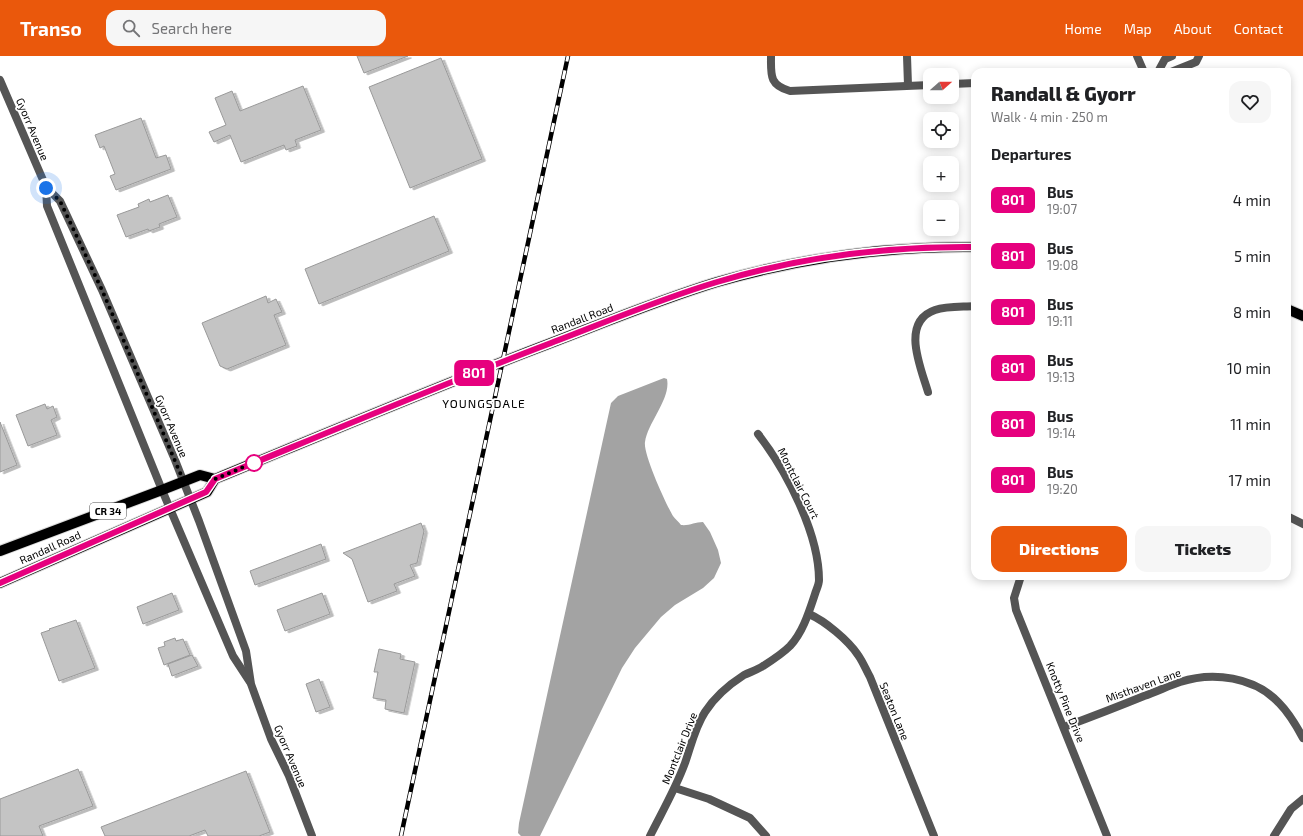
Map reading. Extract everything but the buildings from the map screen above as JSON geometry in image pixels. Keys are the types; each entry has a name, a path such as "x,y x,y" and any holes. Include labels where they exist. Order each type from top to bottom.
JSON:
{"main road":[{"name":"Randall Road","path":"0,583 206,492 215,479 503,361 642,308 717,282 834,256 914,248 971,247"},
{"path":"1291,311 1303,316"},
{"name":"Randall Road","path":"0,551 200,475 215,479"}],"street":[{"path":"771,56 773,80 780,88 790,91 923,85"},
{"path":"907,56 908,85"},
{"path":"1137,56 1142,68"},
{"path":"1158,68 1164,59 1172,56"},
{"path":"1180,68 1196,62 1199,56"},
{"name":"Gyorr Avenue","path":"0,80 46,188 47,206 162,490 233,656 251,684"},
{"path":"959,84 971,83"},
{"name":"Gyorr Avenue","path":"46,188 60,201 104,297 184,482 246,651 251,684 271,739 288,776 312,836"},
{"path":"928,392 916,352 915,339 919,322 927,314 935,310 971,306"},
{"name":"Montclair Court","path":"758,434 768,446 790,484 811,532 817,556 819,582 809,614"},
{"path":"1291,518 1303,524"},
{"name":"Knotty Pine Drive","path":"1020,580 1014,598 1016,610 1108,836"},
{"name":"Montclair Drive","path":"650,836 675,788 685,763 694,733 704,712 728,687 744,676 764,666 790,646 809,614"},
{"name":"Seaton Lane","path":"809,614 833,630 859,655 870,677 934,836"},
{"name":"Misthaven Lane","path":"1064,727 1182,682 1202,678 1224,677 1244,682 1262,689 1278,702 1291,716 1303,738"},
{"path":"675,788 709,798 750,818 766,836"},
{"path":"1274,836 1291,809 1303,799"}],"shaded area":[{"path":"664,378 667,379 666,394 650,427 645,442 645,448 651,468 673,516 681,525 703,522 710,532 718,550 721,563 714,578 703,588 675,605 661,617 635,648 622,668 540,836 521,836 518,833 519,823 611,403 618,396"}],"railway":[{"path":"401,836 568,56"}],"bus line":[{"name":"801","path":"0,583 206,492 215,479 503,361 679,295 717,282 756,272 834,256 914,248 971,247"}],"district":[{"name":"YOUNGSDALE","path":"484,403"}],"route":[{"path":"46,188 60,201 102,290 184,482 200,475 215,479 258,461 254,463"}]}
